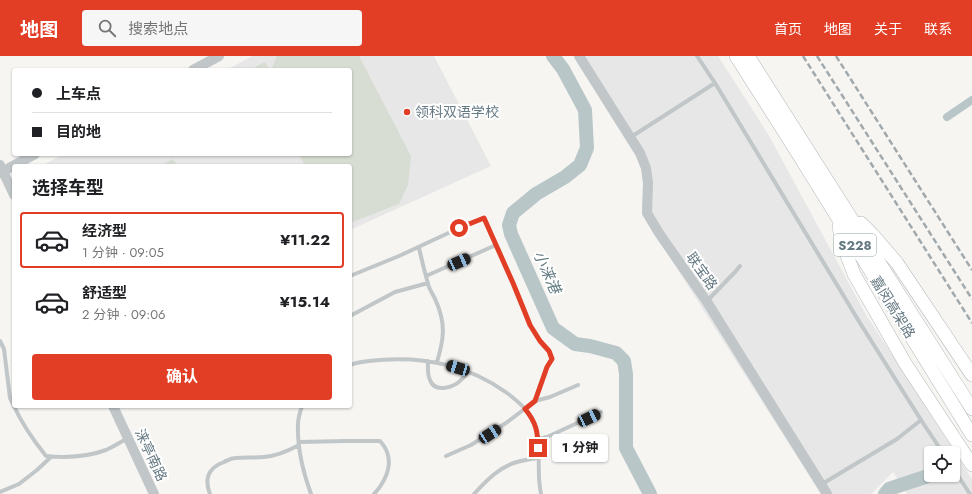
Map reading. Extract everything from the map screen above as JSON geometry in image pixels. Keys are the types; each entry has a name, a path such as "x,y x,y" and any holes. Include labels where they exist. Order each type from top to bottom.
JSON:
{"highway":[{"name":"嘉闵高架路","path":"736,56 972,410"},
{"name":"嘉闵高架路","path":"748,56 972,436"},
{"path":"840,211 873,235 897,263 972,375"},
{"path":"840,211 843,245 854,274 905,363 972,465"}],"street":[{"path":"197,68 220,56"},
{"name":"联宝路","path":"579,56 640,153 646,168 648,183 647,213 659,234 707,302 827,494"},
{"path":"14,164 31,156"},
{"path":"12,165 1,170 12,190"},
{"name":"涞亭南路","path":"114,408 154,494"}],"lane":[{"path":"697,56 860,323 938,446"},
{"path":"630,137 714,83"},
{"path":"352,275 419,248 459,228 484,218 530,325 540,341 549,351 552,359 547,367 535,401"},
{"path":"426,276 496,245"},
{"path":"419,248 430,289 436,299 441,313 444,329 442,346 437,362"},
{"path":"707,302 740,266"},
{"path":"352,315 395,292 428,282"},
{"path":"0,341 4,349 10,398 12,402"},
{"path":"352,364 358,362 394,358 437,362 468,371 494,384 518,400 532,418 538,436 541,494"},
{"path":"428,361 430,381 435,386 443,388 453,386 462,380 468,371"},
{"path":"446,456 471,445 506,423 535,401 578,386"},
{"path":"15,408 46,456 84,456 107,450 128,437"},
{"path":"302,408 298,423 299,443 304,474 311,494"},
{"path":"538,439 547,437 601,412"},
{"path":"821,484 897,439 921,420"},
{"path":"210,494 207,481 212,468 220,463 234,458 276,455 288,451 299,443 380,441 386,447 389,454 389,471 384,481 374,494"},
{"path":"0,492 19,484 51,457"},
{"path":"474,494 500,469 516,462 538,458"},
{"path":"960,479 970,494"}],"shaded area":[{"name":"领科双语学校","path":"253,56 434,56 491,166 352,229 352,164 45,164 60,156 352,156 352,68 230,68"},
{"path":"277,56 359,56 411,156 408,185 399,204 352,222 352,164 304,164 300,156 352,156 352,68 272,68"},
{"path":"575,56 718,56 768,134 865,313 951,446 924,446 924,482 960,482 960,460 972,479 972,494 907,494 893,472 871,494 821,494 642,214 643,182 641,168 633,149"},
{"path":"265,62 269,68 256,68 255,67"},
{"path":"173,159 177,164 163,164"}],"waterway":[{"name":"小涞港","path":"553,56 563,69 585,110 587,148 580,165 565,177 536,194 513,213 509,225 511,234 553,328 575,344 590,346 616,353 624,361 626,374 626,448 650,494"},
{"path":"947,117 972,100"},
{"path":"885,494 889,489 924,477"}],"railway":[{"path":"803,56 972,323"},
{"path":"817,56 972,299"},
{"path":"836,56 972,270"}],"place":[{"name":"领科双语学校","path":"407,112"}],"route":[{"path":"459,228 484,218 530,325 540,341 549,351 552,359 547,367 535,401 525,409 532,418 538,436 538,448"}]}
